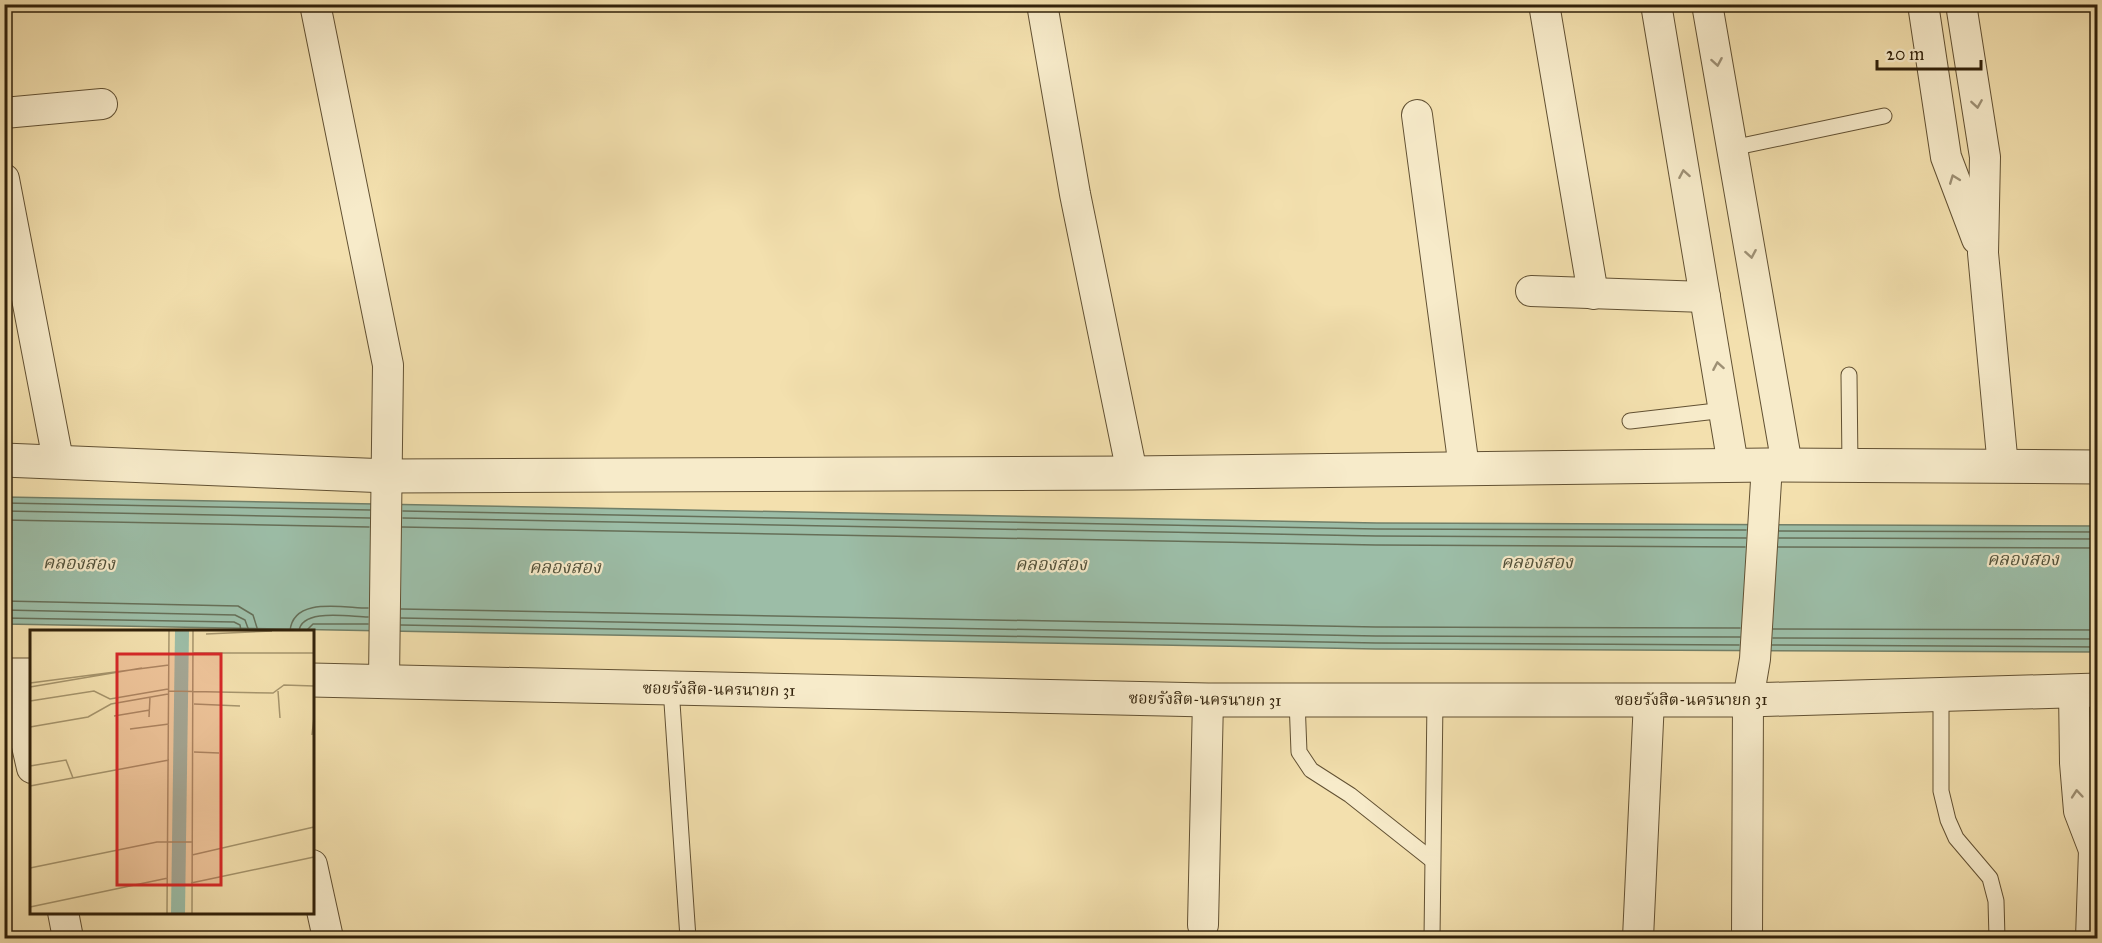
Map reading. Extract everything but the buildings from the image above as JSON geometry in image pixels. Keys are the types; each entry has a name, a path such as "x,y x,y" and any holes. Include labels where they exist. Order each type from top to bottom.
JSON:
{"street":[{"path":"315,4 388,365 384,668"},
{"path":"1042,4 1075,194 1132,473"},
{"path":"1544,4 1593,294"},
{"path":"1656,4 1733,465"},
{"path":"1707,4 1732,148 1773,474 1755,659 1748,700 1747,939"},
{"path":"1923,4 1946,157 1983,253"},
{"path":"1961,4 1986,157 1983,253 2003,467"},
{"path":"4,113 102,104"},
{"path":"1417,115 1464,468"},
{"path":"4,179 9,235 58,460"},
{"path":"1531,291 1705,297"},
{"path":"4,459 58,460 387,487 1464,468 1733,465 1773,474 1850,466 2097,467"},
{"name":"ซอยรังสิต-นครนายก 31","path":"314,680 384,668 671,688 1208,700 1748,700 2086,690"},
{"path":"16,675 30,756"},
{"path":"2086,690 2075,763 2079,811 2096,845 2091,939"},
{"path":"1203,925 1208,700"},
{"path":"1638,939 1649,700"},
{"path":"314,874 328,939"},
{"path":"63,913 68,939"}],"lane":[{"path":"1732,148 1884,116"},
{"path":"1849,375 1850,466"},
{"path":"1630,421 1725,410"},
{"path":"671,688 688,939"},
{"path":"1941,693 1941,791 1948,820 1956,838 1990,878 1996,901 1997,939"},
{"path":"1297,700 1299,752 1311,770 1350,795 1432,860"},
{"path":"1432,939 1435,700"}],"water":[{"name":"คลองสอง","path":"5,497 1377,523 2098,526 2097,652 1376,649 5,624"}]}
